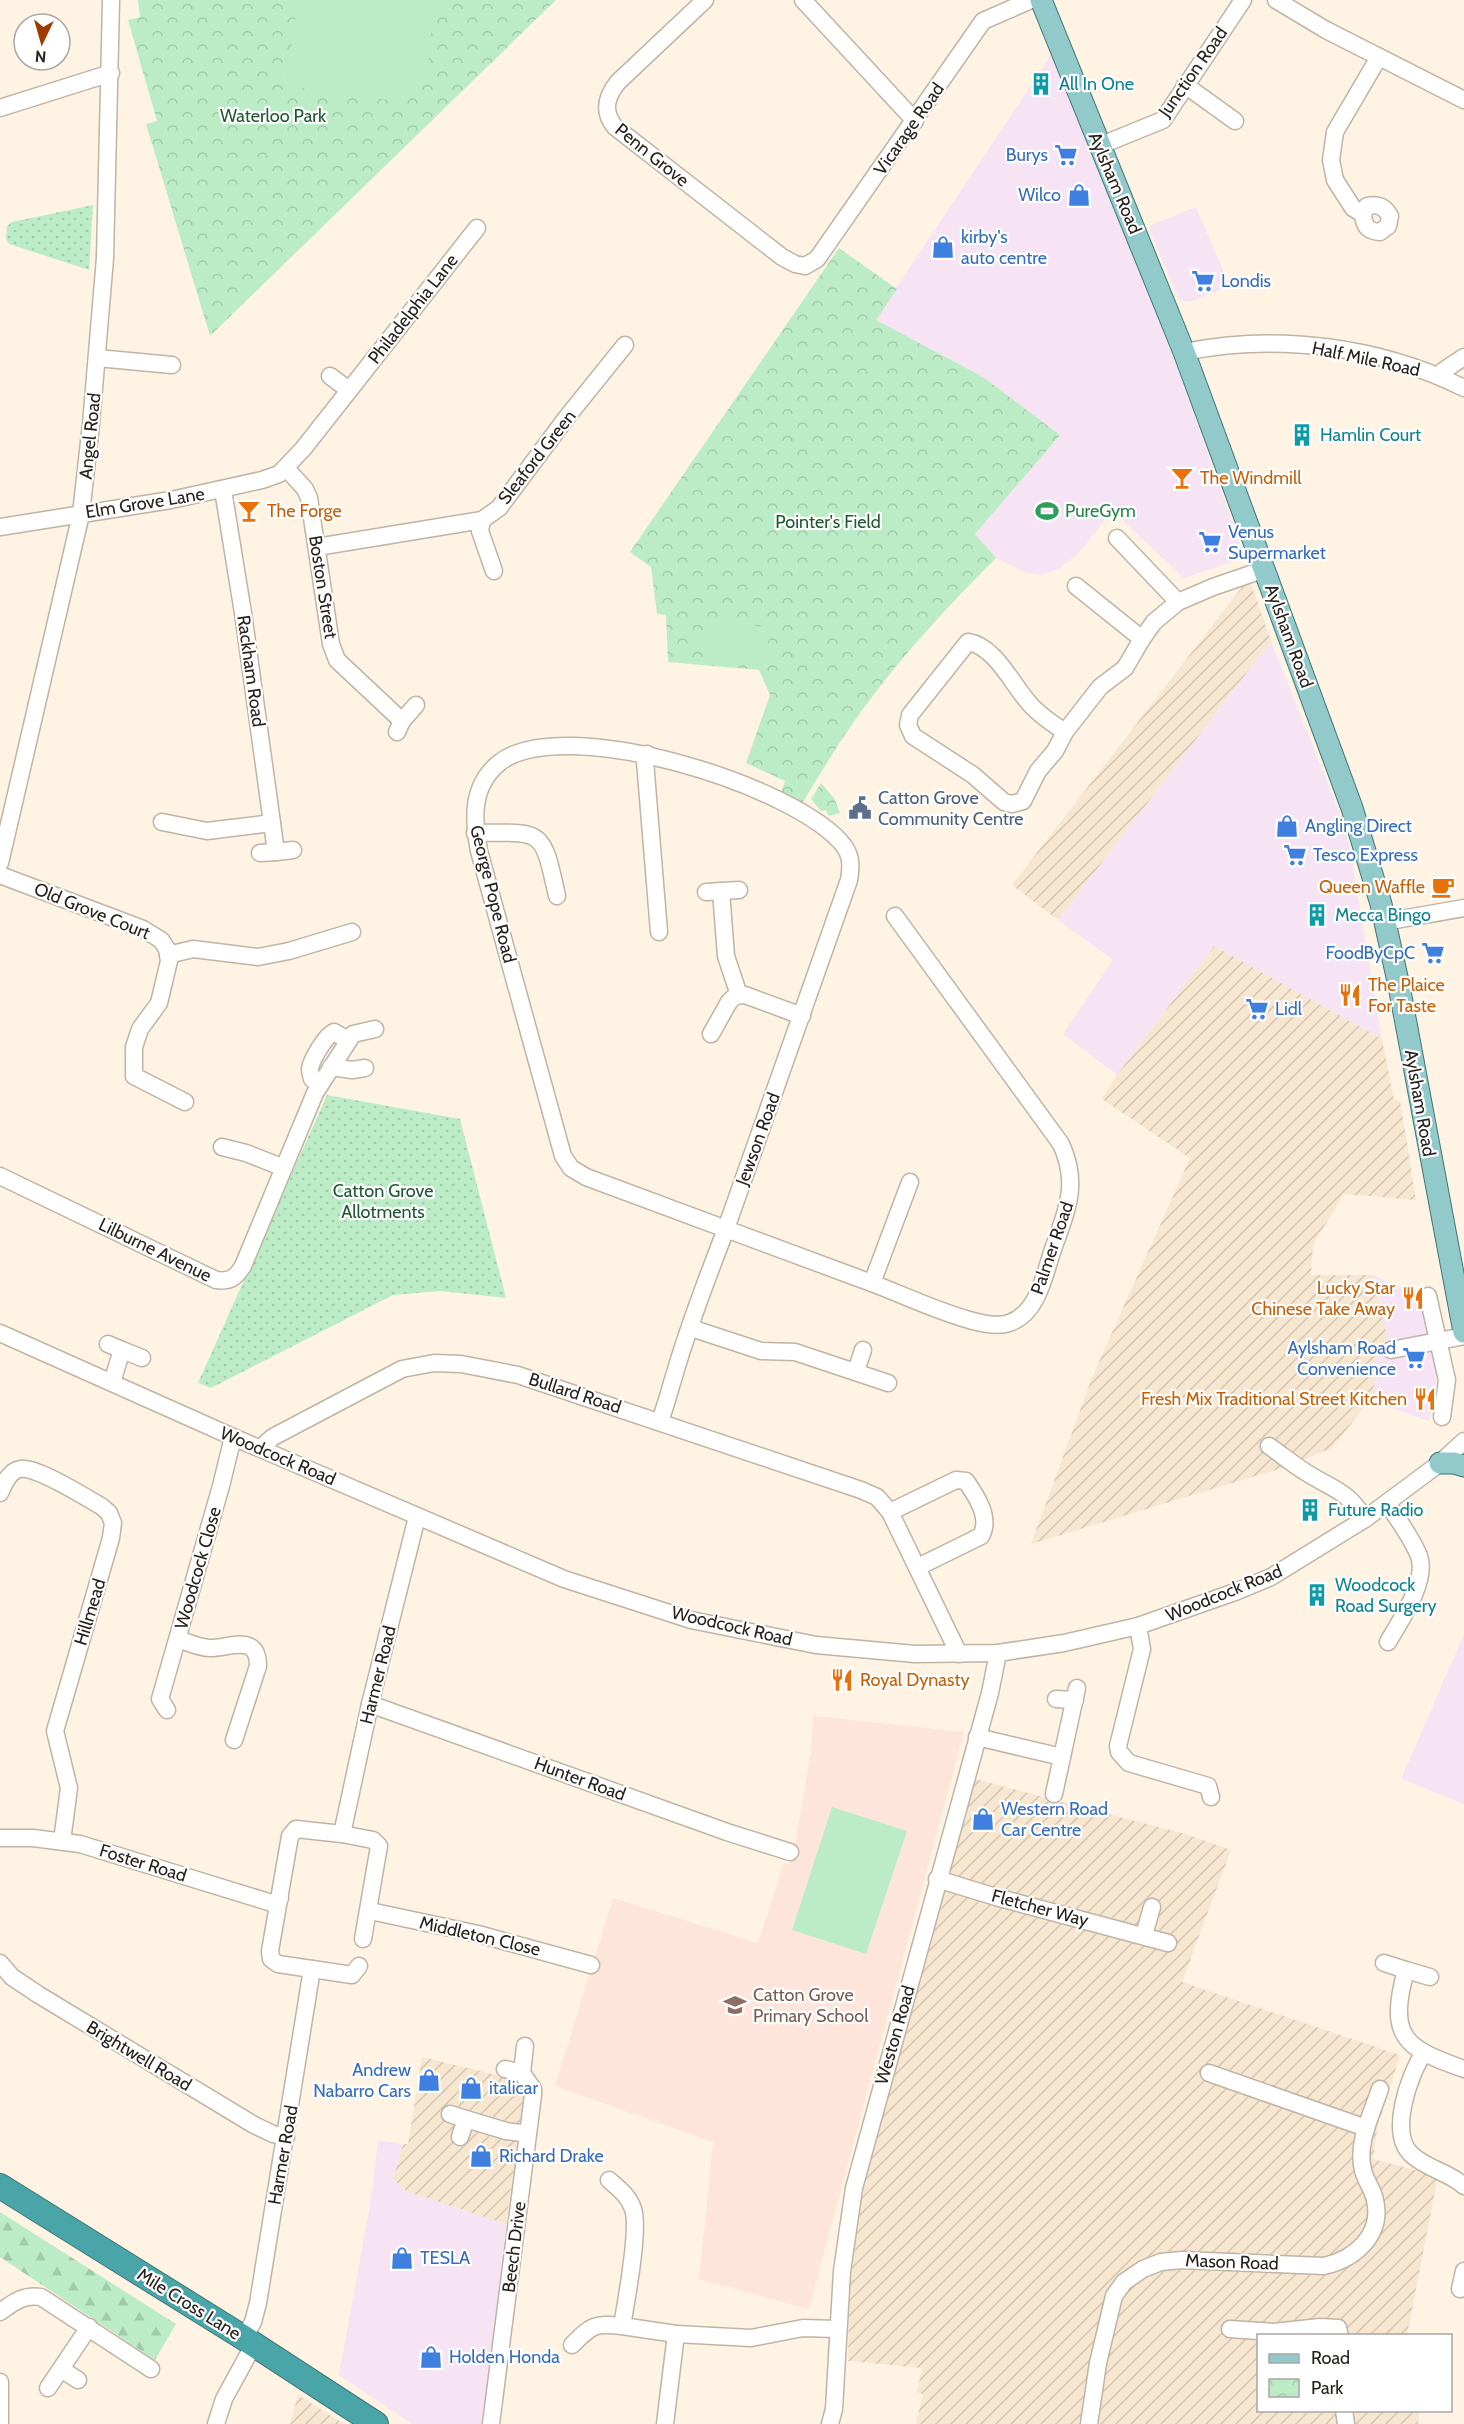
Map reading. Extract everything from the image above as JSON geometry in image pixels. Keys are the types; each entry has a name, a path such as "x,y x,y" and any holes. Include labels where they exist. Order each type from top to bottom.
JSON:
{"highway":[{"name":"Mile Cross Lane","path":"0,2186 249,2341 376,2424"}],"main road":[{"name":"Aylsham Road","path":"1040,1 1184,352 1352,808 1384,922 1405,1016 1461,1297 1464,1334"},
{"path":"1440,1463 1464,1466"}],"street":[{"name":"Angel Road","path":"0,863 81,514 97,358 106,227 111,0"},
{"name":"Penn Grove","path":"705,0 609,93 606,104 608,116 615,127 728,216 782,257 795,264"},
{"path":"802,0 915,121"},
{"name":"Junction Road","path":"1099,146 1163,120 1243,0"},
{"path":"1276,0 1326,30 1464,100"},
{"name":"Vicarage Road","path":"795,264 805,266 817,259 983,21 1040,1"},
{"path":"1363,214 1353,208 1335,180 1331,160 1335,132 1379,57"},
{"path":"0,108 111,73"},
{"path":"1185,85 1235,121"},
{"name":"Philadelphia Lane","path":"286,468 477,228"},
{"name":"Half Mile Road","path":"1184,352 1216,346 1258,343 1326,347 1401,363 1441,376 1464,388"},
{"name":"Sleaford Green","path":"317,547 482,520 499,507 567,417 626,345"},
{"name":"Half Mile Road","path":"1441,376 1443,371 1464,357"},
{"path":"97,358 172,365"},
{"path":"330,376 349,390"},
{"name":"Elm Grove Lane","path":"0,527 223,490 262,480 279,474 286,468"},
{"name":"Boston Street","path":"286,468 305,489 309,498 331,644 337,660 400,726 416,705"},
{"name":"Rackham Road","path":"223,490 243,613 276,852"},
{"path":"482,520 480,531 494,571"},
{"path":"1117,538 1178,602"},
{"path":"1065,732 1030,705 995,659 975,643 968,642 910,716 908,725 913,736 973,775 1004,802 1012,804 1023,801 1038,771 1055,751 1065,732 1100,687 1125,668 1154,622 1178,602 1265,569"},
{"path":"1076,586 1142,639"},
{"name":"George Pope Road","path":"726,1229 586,1177 571,1168 563,1156 475,833 474,813 482,783 499,763 534,748 569,746 646,754 688,764 730,779 785,805 820,825 843,845 849,856"},
{"path":"646,754 659,932"},
{"path":"162,822 207,831 272,823"},
{"path":"475,833 532,834 540,839 555,853 557,896"},
{"name":"Jewson Road","path":"660,1421 849,880 851,866 849,856"},
{"name":"Old Grove Court","path":"0,875 143,929 161,940 168,955 167,976 159,1003 140,1029 134,1047 134,1076 185,1102"},
{"path":"739,995 726,956 714,891 740,890"},
{"path":"1384,922 1464,908"},
{"name":"Palmer Road","path":"726,1229 970,1320 990,1325 1008,1324 1024,1315 1032,1305 1069,1203 1070,1162 1061,1144 895,916"},
{"path":"168,955 193,949 258,957 289,951 352,932"},
{"path":"711,1034 729,1002 739,995 745,995 802,1016"},
{"path":"320,1085 312,1079 310,1068 329,1034 334,1032 348,1040 353,1034 375,1029"},
{"name":"Lilburne Avenue","path":"0,1176 216,1280 225,1281 235,1278 243,1266 320,1085 348,1040"},
{"path":"331,1067 352,1070 365,1068"},
{"path":"222,1147 246,1153 284,1168"},
{"path":"872,1282 910,1182"},
{"path":"1428,1296 1447,1380 1442,1417"},
{"path":"691,1328 761,1351 795,1352 888,1383"},
{"name":"Woodcock Road","path":"0,1333 233,1437 564,1579 691,1620 816,1645 915,1654 998,1653 1064,1643 1138,1626 1190,1609 1271,1577 1388,1504 1464,1441"},
{"path":"1391,1350 1464,1334"},
{"path":"112,1382 115,1347 142,1358"},
{"path":"856,1371 863,1350"},
{"name":"Bullard Road","path":"264,1450 266,1443 273,1437 402,1369 434,1363 461,1364 518,1375 660,1421 877,1497 890,1512 959,1654"},
{"name":"Woodcock Close","path":"158,1705 233,1437"},
{"path":"1269,1446 1307,1473 1342,1492 1355,1502 1365,1519"},
{"name":"Hillmead","path":"0,1493 7,1478 19,1469 32,1469 101,1506 109,1513 113,1523 103,1568 55,1731 69,1788 62,1841"},
{"path":"890,1512 956,1480 966,1482 972,1489 986,1519 981,1536 918,1567"},
{"path":"1388,1504 1419,1558 1421,1569 1418,1587 1388,1642"},
{"name":"Harmer Road","path":"342,1834 370,1704 417,1516"},
{"path":"1138,1626 1142,1649 1118,1746 1119,1752 1129,1763 1212,1787"},
{"path":"178,1639 209,1648 241,1644 251,1647 257,1655 258,1666 234,1740"},
{"name":"Weston Road","path":"830,2424 834,2409 837,2329 844,2252 854,2188 998,1653"},
{"path":"1054,1794 1076,1694 1056,1699"},
{"name":"Hunter Road","path":"370,1704 727,1832 790,1852"},
{"path":"977,1737 1062,1757"},
{"path":"359,1966 352,1975 278,1964 271,1959 270,1951 290,1836 296,1829 373,1840 379,1846 363,1939"},
{"name":"Foster Road","path":"0,1838 80,1844 275,1904 280,1898"},
{"name":"Fletcher Way","path":"937,1879 1168,1943"},
{"path":"1144,1935 1152,1907"},
{"name":"Middleton Close","path":"369,1911 478,1934 591,1965"},
{"name":"Brightwell Road","path":"0,1963 12,1977 70,2015 254,2125 273,2134 286,2136"},
{"path":"1384,1963 1430,1977"},
{"name":"Harmer Road","path":"216,2424 224,2399 249,2341 254,2322 312,1969"},
{"path":"1406,1970 1398,1998 1397,2015 1404,2037 1423,2054 1464,2069"},
{"name":"Beech Drive","path":"491,2424 533,2089 522,2073 525,2046"},
{"path":"1423,2054 1408,2082 1401,2119 1402,2136 1409,2154 1424,2164 1455,2178 1464,2186"},
{"path":"505,2069 522,2073"},
{"path":"1209,2073 1366,2128"},
{"name":"Mason Road","path":"1089,2424 1098,2363 1114,2296 1124,2282 1143,2269 1161,2262 1182,2260 1324,2266 1342,2262 1357,2252 1370,2237 1375,2220 1376,2202 1363,2170 1362,2151 1366,2128 1380,2089"},
{"path":"460,2137 458,2116 506,2131 528,2134"},
{"path":"609,2180 625,2194 633,2210 635,2229 622,2326"},
{"path":"0,2312 22,2297 41,2297 151,2369"},
{"path":"572,2345 590,2327 600,2324 676,2334 752,2338 803,2328 837,2329"},
{"path":"48,2388 89,2327"},
{"path":"1230,2329 1274,2332 1320,2327 1339,2332"},
{"path":"665,2424 676,2334"},
{"path":"61,2369 78,2380"},
{"path":"0,2382 0,2424"}],"shaded area":[{"path":"1053,52 1182,380 1245,558 1184,578 1125,523 1116,506 1080,552 1059,569 1042,575 1027,573 996,558 975,534 1060,435 983,377 875,320"},
{"path":"1196,207 1230,286 1190,302 1179,300 1149,230 1153,224"},
{"path":"1249,578 1271,641 1058,920 1012,885"},
{"path":"1271,641 1336,804 1349,844 1382,1039 1214,946 1117,1075 1063,1034 1113,960 1058,920"},
{"path":"1214,946 1382,1039 1394,1100 1400,1101 1416,1200 1344,1194 1313,1245 1311,1275 1373,1275 1389,1345 1377,1347 1373,1396 1332,1448 1282,1468 1031,1544 1093,1375 1190,1158 1102,1099 1117,1075"},
{"path":"1373,1275 1398,1287 1419,1291 1436,1374 1435,1397 1429,1421 1388,1407 1373,1396 1377,1347 1389,1345"},
{"path":"1464,1634 1464,1804 1401,1779"},
{"name":"Catton Grove Primary School","path":"813,1716 964,1732 809,2309 699,2279 713,2142 555,2086 613,1898 758,1943 784,1863 789,1864 796,1840 811,1752"},
{"path":"975,1779 1185,1834 1231,1850 1182,1982 1400,2055 1377,2130 1373,2159 1438,2176 1407,2334 1257,2334 1257,2412 1419,2412 1418,2424 916,2423 923,2394 917,2393 922,2368 848,2361 853,2247 862,2191 881,2112"},
{"path":"422,2057 526,2082 506,2224 408,2192 393,2179 403,2144 408,2144"},
{"path":"378,2140 403,2144 393,2179 408,2192 506,2224 504,2242 507,2244 484,2424 412,2424 339,2375 371,2199"},
{"path":"298,2395 344,2424 290,2424"}],"green space":[{"name":"Waterloo Park","path":"138,0 556,0 210,336 146,124 157,121 128,20 140,17"},
{"path":"298,0 435,0 426,79 402,102 286,86"},
{"path":"93,205 89,270 9,244 6,239 7,226 12,222"},
{"name":"Pointer's Field","path":"839,248 897,289 876,320 983,377 1060,435 975,534 996,558 926,631 878,689 846,733 801,805 780,795 785,781 746,763 770,695 759,670 668,662 666,615 657,614 651,567 630,552"},
{"path":"707,620 770,628 765,667 702,660"},
{"path":"821,783 834,798 840,813 829,816 826,810 821,811 811,799"},
{"name":"Catton Grove Allotments","path":"327,1095 460,1119 506,1298 440,1291 393,1295 211,1388 198,1383"},
{"path":"832,1807 907,1831 866,1954 792,1930"},
{"path":"0,2212 176,2324 155,2360 0,2257"}],"place":[{"name":"All In One","path":"1041,84"},
{"name":"Burys","path":"1066,155"},
{"name":"Wilco","path":"1079,195"},
{"name":"kirby's auto centre","path":"943,247"},
{"name":"Londis","path":"1203,281"},
{"name":"Hamlin Court","path":"1302,435"},
{"name":"The Windmill","path":"1182,478"},
{"name":"The Forge","path":"249,511"},
{"name":"PureGym","path":"1047,511"},
{"name":"Venus Supermarket","path":"1210,542"},
{"name":"Catton Grove Community Centre","path":"860,808"},
{"name":"Angling Direct","path":"1287,826"},
{"name":"Tesco Express","path":"1295,855"},
{"name":"Queen Waffle","path":"1443,887"},
{"name":"Mecca Bingo","path":"1317,915"},
{"name":"FoodByCpC","path":"1433,953"},
{"name":"The Plaice For Taste","path":"1350,995"},
{"name":"Lidl","path":"1257,1009"},
{"name":"Lucky Star Chinese Take Away","path":"1413,1298"},
{"name":"Aylsham Road Convenience","path":"1414,1358"},
{"name":"Fresh Mix Traditional Street Kitchen","path":"1425,1399"},
{"name":"Future Radio","path":"1310,1510"},
{"name":"Woodcock Road Surgery","path":"1317,1595"},
{"name":"Royal Dynasty","path":"842,1680"},
{"name":"Western Road Car Centre","path":"983,1819"},
{"name":"Catton Grove Primary School","path":"735,2005"},
{"name":"Andrew Nabarro Cars","path":"429,2080"},
{"name":"italicar","path":"471,2088"},
{"name":"Richard Drake","path":"481,2156"},
{"name":"TESLA","path":"402,2258"},
{"name":"Holden Honda","path":"431,2357"}]}
